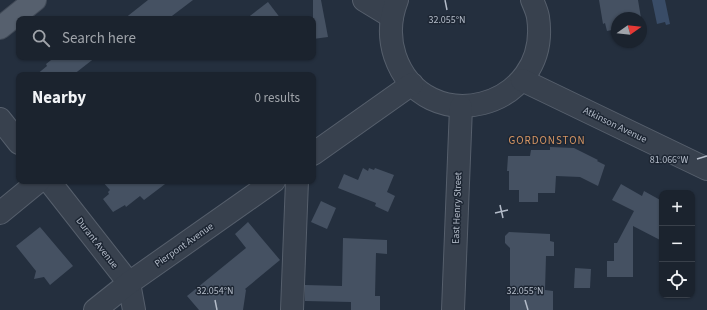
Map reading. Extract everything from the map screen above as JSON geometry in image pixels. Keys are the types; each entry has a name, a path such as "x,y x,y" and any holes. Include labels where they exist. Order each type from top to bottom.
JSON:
{"main road":[{"path":"0,28 35,0"}],"street":[{"path":"364,0 395,8 391,22 392,45 399,66 412,84 426,96 443,103 461,106 484,104 505,95 522,80 534,61 539,38 538,16 532,0"},
{"name":"Atkinson Avenue","path":"522,80 707,169"},
{"path":"316,152 412,84"},
{"name":"East Henry Street","path":"453,310 461,106"},
{"path":"0,119 16,139"},
{"path":"0,213 35,184"},
{"name":"Durant Avenue","path":"51,184 129,283 134,310"},
{"name":"Pierpont Avenue","path":"95,310 129,283 270,184"},
{"path":"292,310 297,184"}],"water":[{"path":"652,0 665,0 670,24 666,25 665,22 657,24"}],"building":[{"path":"148,0 193,0 172,16 128,16"},
{"path":"313,0 321,0 328,37 316,39 316,16 313,16"},
{"path":"599,0 638,0 640,12 611,12 611,30 607,31 605,23 603,24"},
{"path":"268,2 279,16 250,16"},
{"path":"51,60 92,60 77,72 40,72 47,66 46,64"},
{"path":"550,147 574,148 605,165 598,186 580,177 556,176 555,193 538,193 538,202 519,202 519,190 509,190 509,171 507,171 508,156 530,156 531,150 550,150"},
{"path":"363,168 368,171 369,168 374,170 375,168 394,175 387,192 395,196 388,212 375,206 376,203 338,188 344,174 358,180"},
{"path":"105,184 165,184 144,200 140,196 126,207 125,205 113,212 103,199 109,194 108,192 110,190"},
{"path":"621,184 642,196 644,191 659,199 659,239 633,226 633,277 607,277 607,261 614,261 614,243 617,243 634,211 612,200"},
{"path":"321,201 336,208 327,229 311,222"},
{"path":"248,222 280,260 245,289 243,310 199,310 187,296 246,248 235,234"},
{"path":"40,227 73,266 50,285 44,277 34,279 36,271 16,246"},
{"path":"509,232 550,234 550,241 554,242 554,256 546,256 545,290 553,291 553,310 510,310 510,248 505,243 505,236"},
{"path":"343,238 387,240 387,254 376,253 375,296 380,296 380,310 351,310 351,302 305,301 305,285 342,286"},
{"path":"575,268 591,269 590,288 574,288"}],"district":[{"name":"GORDONSTON","path":"547,140"}]}
